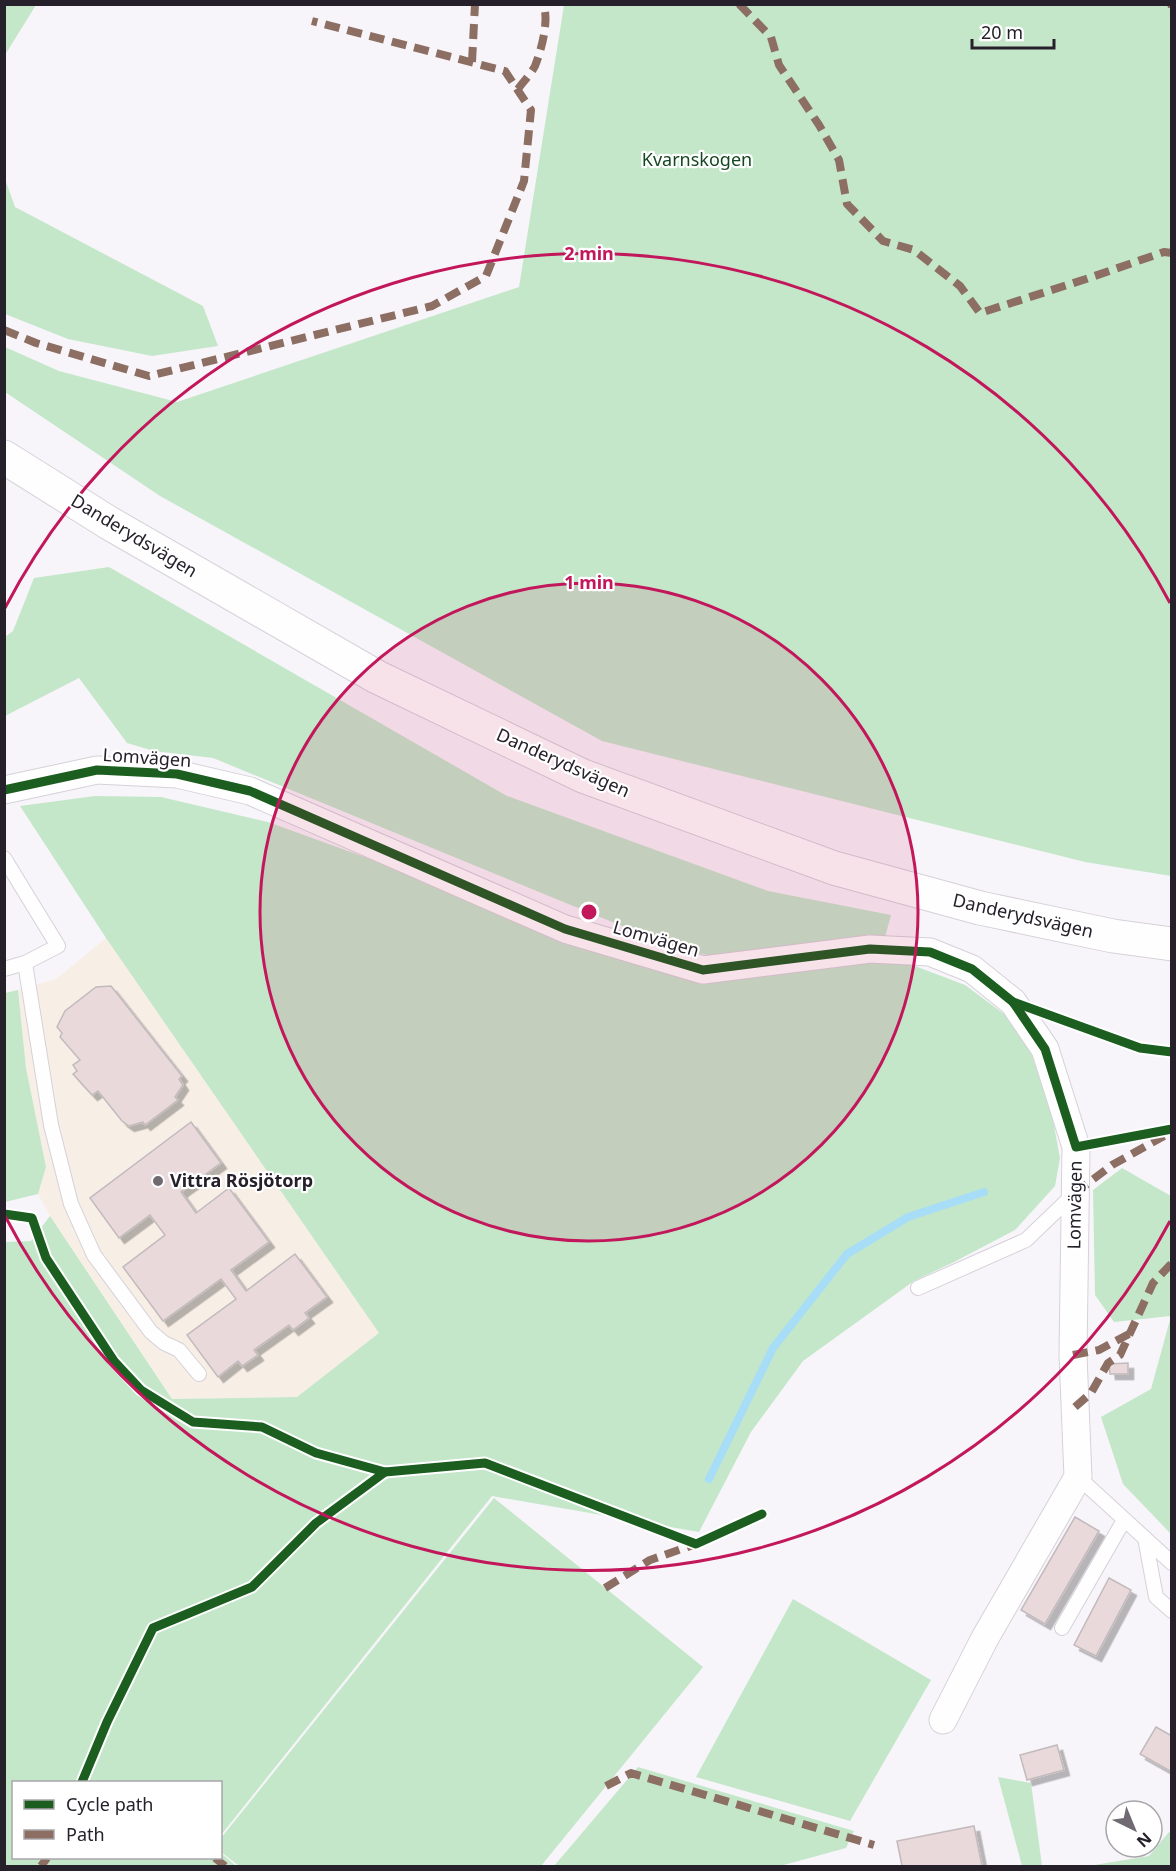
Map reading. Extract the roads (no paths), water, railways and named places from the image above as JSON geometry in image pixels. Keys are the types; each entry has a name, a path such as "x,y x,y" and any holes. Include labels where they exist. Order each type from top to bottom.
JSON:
{"main road":[{"name":"Danderydsvägen","path":"4,457 109,523 377,677 583,776 834,868 980,908 1113,936 1172,945"}],"street":[{"name":"Lomvägen","path":"4,789 97,770 177,774 250,791 565,929 703,970 870,949 930,952 972,969 1013,1002 1045,1049 1076,1147 1074,1382 1078,1477"},
{"path":"943,1720 985,1638 1078,1477"}],"lane":[{"path":"4,858 58,946 25,963 4,969"},
{"path":"25,963 51,1125 70,1204 94,1255 151,1332 164,1343 179,1350 199,1374"},
{"path":"918,1288 1026,1240 1075,1193"},
{"path":"1078,1477 1172,1563"},
{"path":"1062,1628 1125,1520"},
{"path":"1145,1538 1156,1597 1172,1611"}],"waterway":[{"path":"709,1479 773,1348 847,1254 908,1217 984,1192"}],"place":[{"name":"Vittra Rösjötorp","path":"158,1181"}],"park label":[{"name":"Kvarnskogen","path":"697,160"}]}
